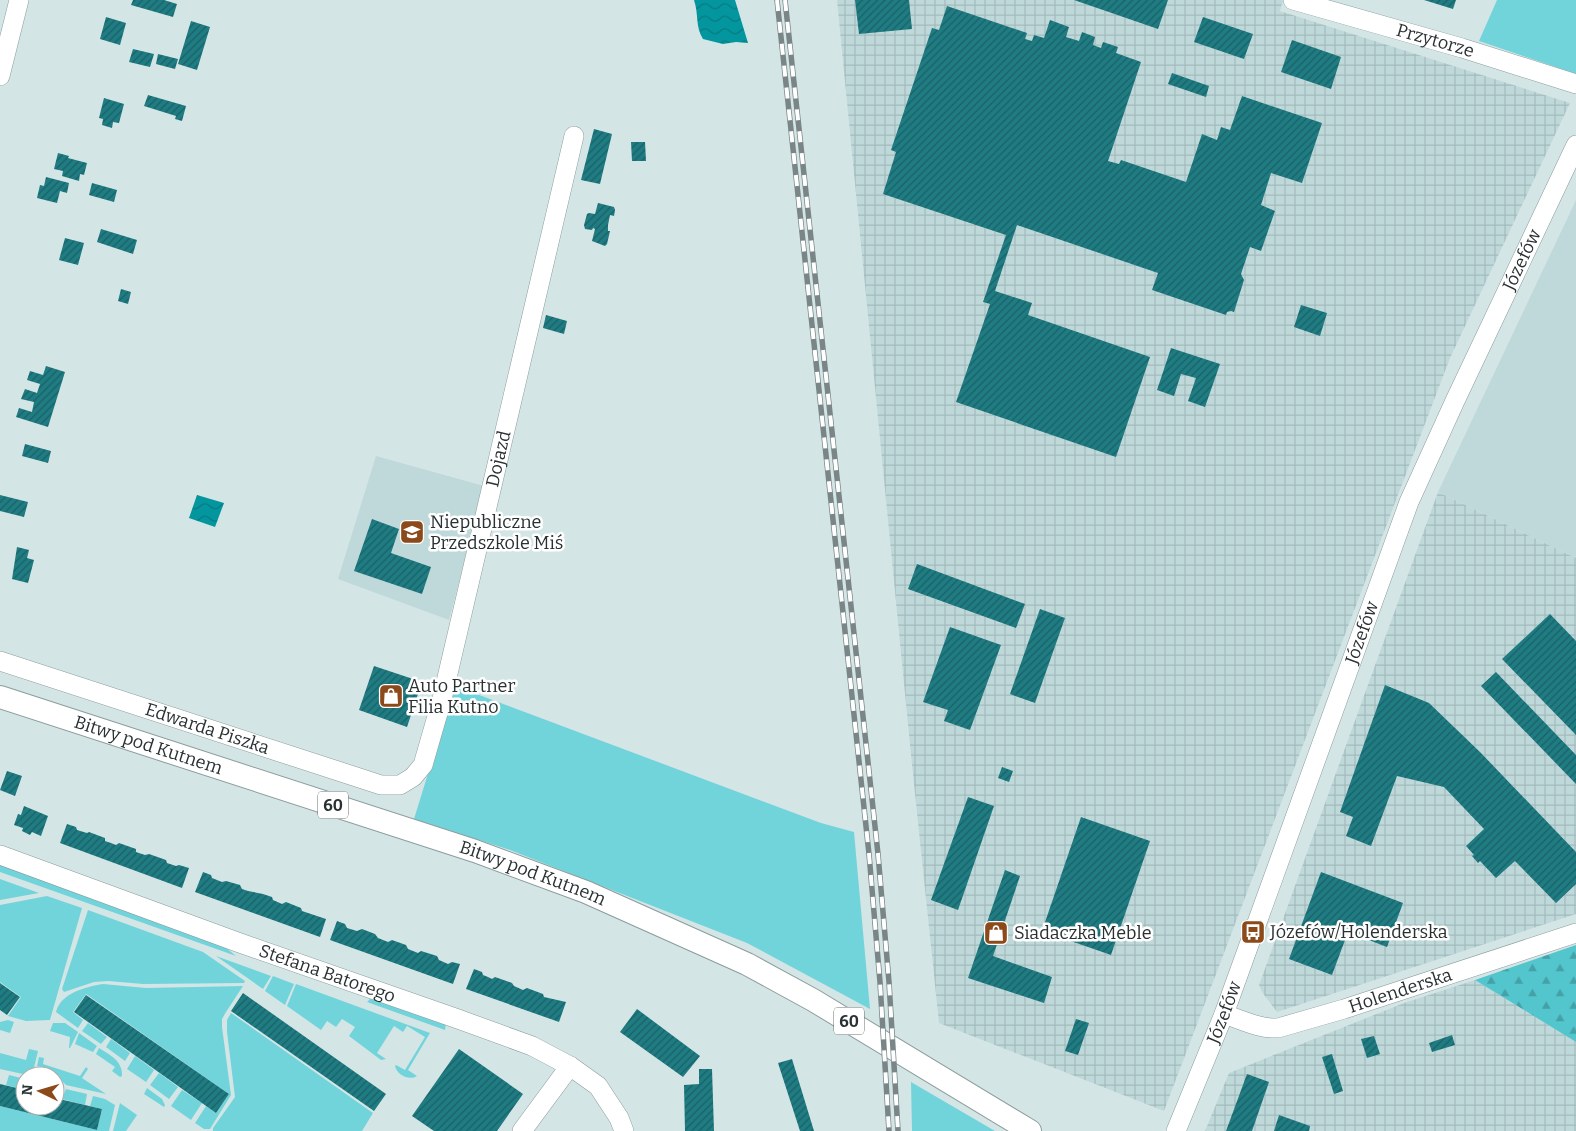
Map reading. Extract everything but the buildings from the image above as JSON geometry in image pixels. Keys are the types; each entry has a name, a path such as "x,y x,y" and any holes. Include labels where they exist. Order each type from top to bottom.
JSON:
{"main road":[{"name":"Bitwy pod Kutnem","path":"0,697 475,851 531,870 586,892 755,968 814,1000 1030,1131"}],"street":[{"path":"0,76 19,0"},
{"name":"Przytorze","path":"1293,0 1462,48 1576,84"},
{"name":"Dojazd","path":"414,777 423,765 442,699 574,136"},
{"name":"Józefów","path":"1176,1131 1224,1014 1409,502 1576,146"},
{"name":"Edwarda Piszka","path":"0,661 381,785 400,785 414,777"},
{"name":"Stefana Batorego","path":"0,855 240,943 458,1018 532,1046 570,1066 598,1086 619,1118 624,1131"},
{"name":"Holenderska","path":"1224,1014 1259,1026 1278,1028 1353,1006 1576,933"},
{"path":"522,1131 570,1066"}],"shaded area":[{"path":"837,0 1283,0 1280,11 1570,103 1450,358 1164,1111 939,1023"},
{"path":"1497,0 1576,0 1576,74 1479,41"},
{"path":"1576,200 1576,558 1438,492"},
{"name":"Niepubliczne Przedszkole Miś","path":"376,456 484,486 449,620 338,579"},
{"path":"1438,492 1576,558 1576,914 1277,1012 1259,985"},
{"path":"455,686 821,823 854,832 870,1009 747,943 510,850 414,819"},
{"path":"0,864 219,942 236,956 0,872"},
{"path":"0,879 39,893 0,900"},
{"path":"47,896 82,908 50,1020 26,1021 8,1016 21,997 0,982 0,905"},
{"path":"88,910 203,952 245,981 244,983 143,984 108,981 94,982 64,992 62,989"},
{"path":"216,956 271,976 263,989"},
{"path":"273,976 294,984 285,1005 265,991"},
{"path":"1475,980 1576,1042 1576,1131 1205,1131 1229,1073 1404,1003"},
{"path":"103,984 146,988 243,986 222,1019 231,1095 210,1129 204,1129 195,1123 206,1106 216,1113 229,1094 86,994 73,1012 83,1020 78,1028 56,1012 59,1005 68,996 82,989"},
{"path":"296,984 430,1033 408,1070 417,1076 410,1078 404,1076 398,1072 395,1066 405,1070 425,1037 407,1026 403,1032 394,1026 377,1053 386,1059 381,1060 349,1036 355,1027 342,1019 336,1027 327,1021 321,1030 287,1006"},
{"path":"373,996 446,1022 445,1030 367,1002"},
{"path":"231,1013 373,1113 362,1131 213,1131 213,1128 235,1097 227,1032 227,1020"},
{"path":"8,1020 14,1022 10,1033 0,1030 0,1022"},
{"path":"53,1023 65,1023 78,1032 70,1048 70,1037 50,1031"},
{"path":"88,1023 107,1037 101,1044 82,1031"},
{"path":"79,1033 97,1046 93,1052 75,1044"},
{"path":"111,1039 130,1053 125,1061 106,1047"},
{"path":"99,1048 118,1062 122,1076 120,1077 112,1071 115,1067 96,1054"},
{"path":"29,1049 38,1051 34,1066 15,1066 15,1072 0,1069 0,1053 26,1060"},
{"path":"135,1056 154,1070 146,1082 127,1069"},
{"path":"39,1057 44,1058 43,1064 49,1066 37,1066"},
{"path":"86,1067 88,1069 82,1078 106,1094 66,1085 65,1071 80,1076"},
{"path":"159,1073 178,1087 169,1099 150,1085"},
{"path":"9,1075 15,1076 15,1087 6,1085"},
{"path":"911,1082 995,1131 912,1131"},
{"path":"147,1088 162,1099 164,1107 144,1094"},
{"path":"66,1089 87,1094 85,1105 65,1100"},
{"path":"182,1090 202,1103 191,1120 171,1106"},
{"path":"93,1096 105,1099 115,1105 109,1131 0,1131 0,1106 15,1110 15,1116 40,1116 97,1130 102,1109 90,1106"},
{"path":"120,1103 137,1115 126,1131 113,1131"}],"green space":[{"path":"1576,945 1576,1042 1475,980"}],"water":[{"path":"694,0 735,0 748,43 723,44 703,39 699,30"},
{"path":"197,495 224,503 215,527 189,518"}],"railway":[{"path":"777,0 869,854 880,982 889,1131"},
{"path":"785,0 878,854 889,982 898,1131"}],"place":[{"name":"Niepubliczne Przedszkole Miś","path":"412,532"},
{"name":"Auto Partner Filia Kutno","path":"391,696"},
{"name":"Józefów/Holenderska","path":"1253,932"},
{"name":"Siadaczka Meble","path":"996,933"}]}
